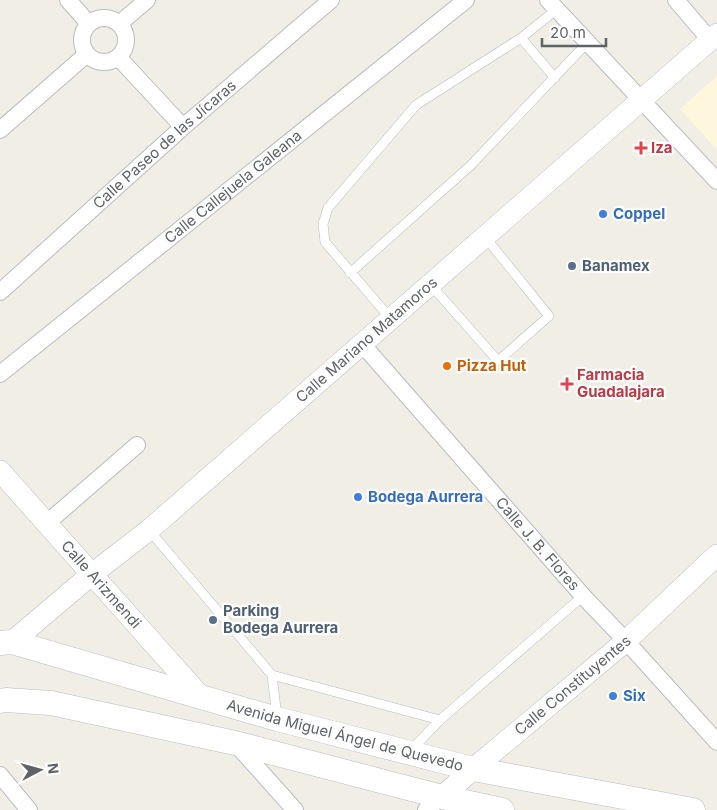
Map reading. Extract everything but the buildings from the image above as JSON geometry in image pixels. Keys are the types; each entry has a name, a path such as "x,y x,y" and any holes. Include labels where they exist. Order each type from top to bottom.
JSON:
{"main road":[{"name":"Avenida Miguel Ángel de Quevedo","path":"6,642 277,719 472,769 693,810"},
{"path":"0,701 50,703 235,743 434,804 502,810"}],"street":[{"path":"68,0 88,24"},
{"path":"119,24 147,0"},
{"name":"Calle Paseo de las Jícaras","path":"0,292 183,127 331,0"},
{"name":"Calle Callejuela Galeana","path":"0,374 466,0"},
{"path":"676,0 714,37"},
{"path":"553,5 717,181"},
{"path":"107,18 119,24 126,37 125,45 118,57 112,61 98,62 87,54 82,42 82,35 88,24 94,20 107,18"},
{"name":"Calle Mariano Matamoros","path":"6,642 149,530 714,37"},
{"path":"0,130 87,54"},
{"path":"118,57 183,127"},
{"name":"Calle J. B. Flores","path":"362,344 583,596 717,742"},
{"path":"47,523 137,445"},
{"name":"Calle Arizmendi","path":"0,471 202,698"},
{"name":"Calle Constituyentes","path":"434,804 472,769 626,641 717,555"},
{"path":"235,743 295,810"},
{"path":"0,775 29,810"}],"lane":[{"path":"390,318 325,242 323,224 328,208 416,104 521,38 553,5"},
{"path":"521,38 555,78"},
{"path":"350,273 471,165 588,42"},
{"path":"430,284 498,361 549,316 485,237"},
{"path":"149,530 272,675 277,719"},
{"path":"408,753 440,720 583,596"},
{"path":"272,675 440,720"}],"shaded area":[{"path":"717,76 717,150 680,109"}],"place":[{"name":"Iza","path":"641,148"},
{"name":"Coppel","path":"603,214"},
{"name":"Banamex","path":"572,266"},
{"name":"Pizza Hut","path":"447,366"},
{"name":"Farmacia Guadalajara","path":"567,384"},
{"name":"Bodega Aurrera","path":"358,497"},
{"name":"Parking Bodega Aurrera","path":"213,620"},
{"name":"Six","path":"613,696"}]}
